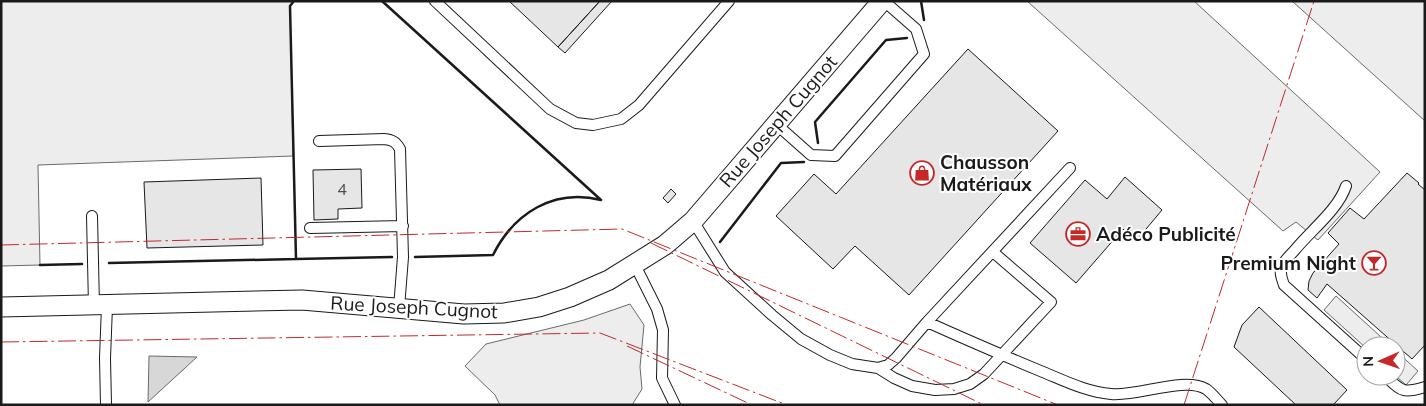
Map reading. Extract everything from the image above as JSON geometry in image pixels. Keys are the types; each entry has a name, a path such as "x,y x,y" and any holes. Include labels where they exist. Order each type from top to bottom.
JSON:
{"street":[{"name":"Rue Joseph Cugnot","path":"1,307 302,300 464,314 504,313 539,307 570,297 601,284 635,265 665,245 693,221 883,1"}],"lane":[{"path":"435,1 550,108 576,123 593,125 621,119 639,105 729,1"},
{"path":"776,124 811,155 835,156 924,54 916,29 883,1"},
{"path":"319,141 384,139 392,140 398,144 400,150 403,257 399,308"},
{"path":"878,368 888,365 896,358 1070,168"},
{"path":"1346,186 1343,195 1331,210 1304,238 1282,265 1280,275 1284,285 1356,350"},
{"path":"92,216 105,358 106,405"},
{"path":"693,221 726,272 745,291 801,339 830,355 852,364 878,368 912,386 936,390 954,389 970,384 984,374 1051,302 993,252"},
{"path":"310,228 402,226"},
{"path":"635,265 657,309 663,330 662,378 674,405"},
{"path":"927,322 1000,355 1095,392 1113,395 1180,385 1193,385 1205,389 1222,405"},
{"path":"1396,386 1409,392 1425,387"}],"shaded area":[{"path":"1,1 294,1 290,6 293,156 38,165 40,265 1,266"},
{"path":"1027,1 1194,1 1380,172 1318,240 1296,222 1283,231"},
{"path":"1292,1 1425,1 1425,121"},
{"path":"1336,296 1380,336 1356,336 1356,339 1324,310"},
{"path":"630,304 644,325 640,367 642,389 632,405 500,405 495,395 465,366 486,344 584,320"},
{"path":"149,356 197,357 148,402"},
{"path":"1406,360 1418,371 1406,385"}],"building":[{"path":"509,1 600,1 558,47"},
{"path":"600,1 612,1 565,53 558,47"},
{"path":"968,49 1058,131 909,295 855,246 833,269 776,216 814,174 836,194"},
{"path":"361,169 362,208 338,209 338,219 314,220 313,170"},
{"name":"Premium Night","path":"1407,173 1425,190 1425,345 1412,359 1406,354 1406,336 1386,336 1327,284 1317,298 1308,290 1309,281 1313,273 1339,244 1328,233 1350,208 1364,219"},
{"path":"1125,177 1162,210 1136,241 1123,229 1076,283 1030,243 1085,180 1107,199"},
{"path":"261,178 263,245 147,248 144,182"},
{"path":"671,189 676,194 668,203 663,198"},
{"path":"1259,307 1347,390 1333,405 1296,405 1234,347 1242,325"}],"wall":[{"path":"294,1 290,6 296,259 392,257"},
{"path":"382,1 601,200 584,197 567,198 537,207 512,227 493,255 415,257"},
{"path":"921,1 924,20"},
{"path":"818,143 815,122 886,40 907,38"},
{"path":"720,242 781,163 804,162"},
{"path":"109,263 296,259"},
{"path":"40,265 82,264"}],"power":[{"path":"1184,405 1314,1"},
{"path":"1,245 622,229 1058,405"},
{"path":"651,243 984,405"},
{"path":"1,342 600,333 787,405"},
{"path":"627,346 752,405"}],"place":[{"name":"Chausson Matériaux","path":"922,173"},
{"name":"Adéco Publicité","path":"1078,234"},
{"name":"Premium Night","path":"1374,263"}]}
